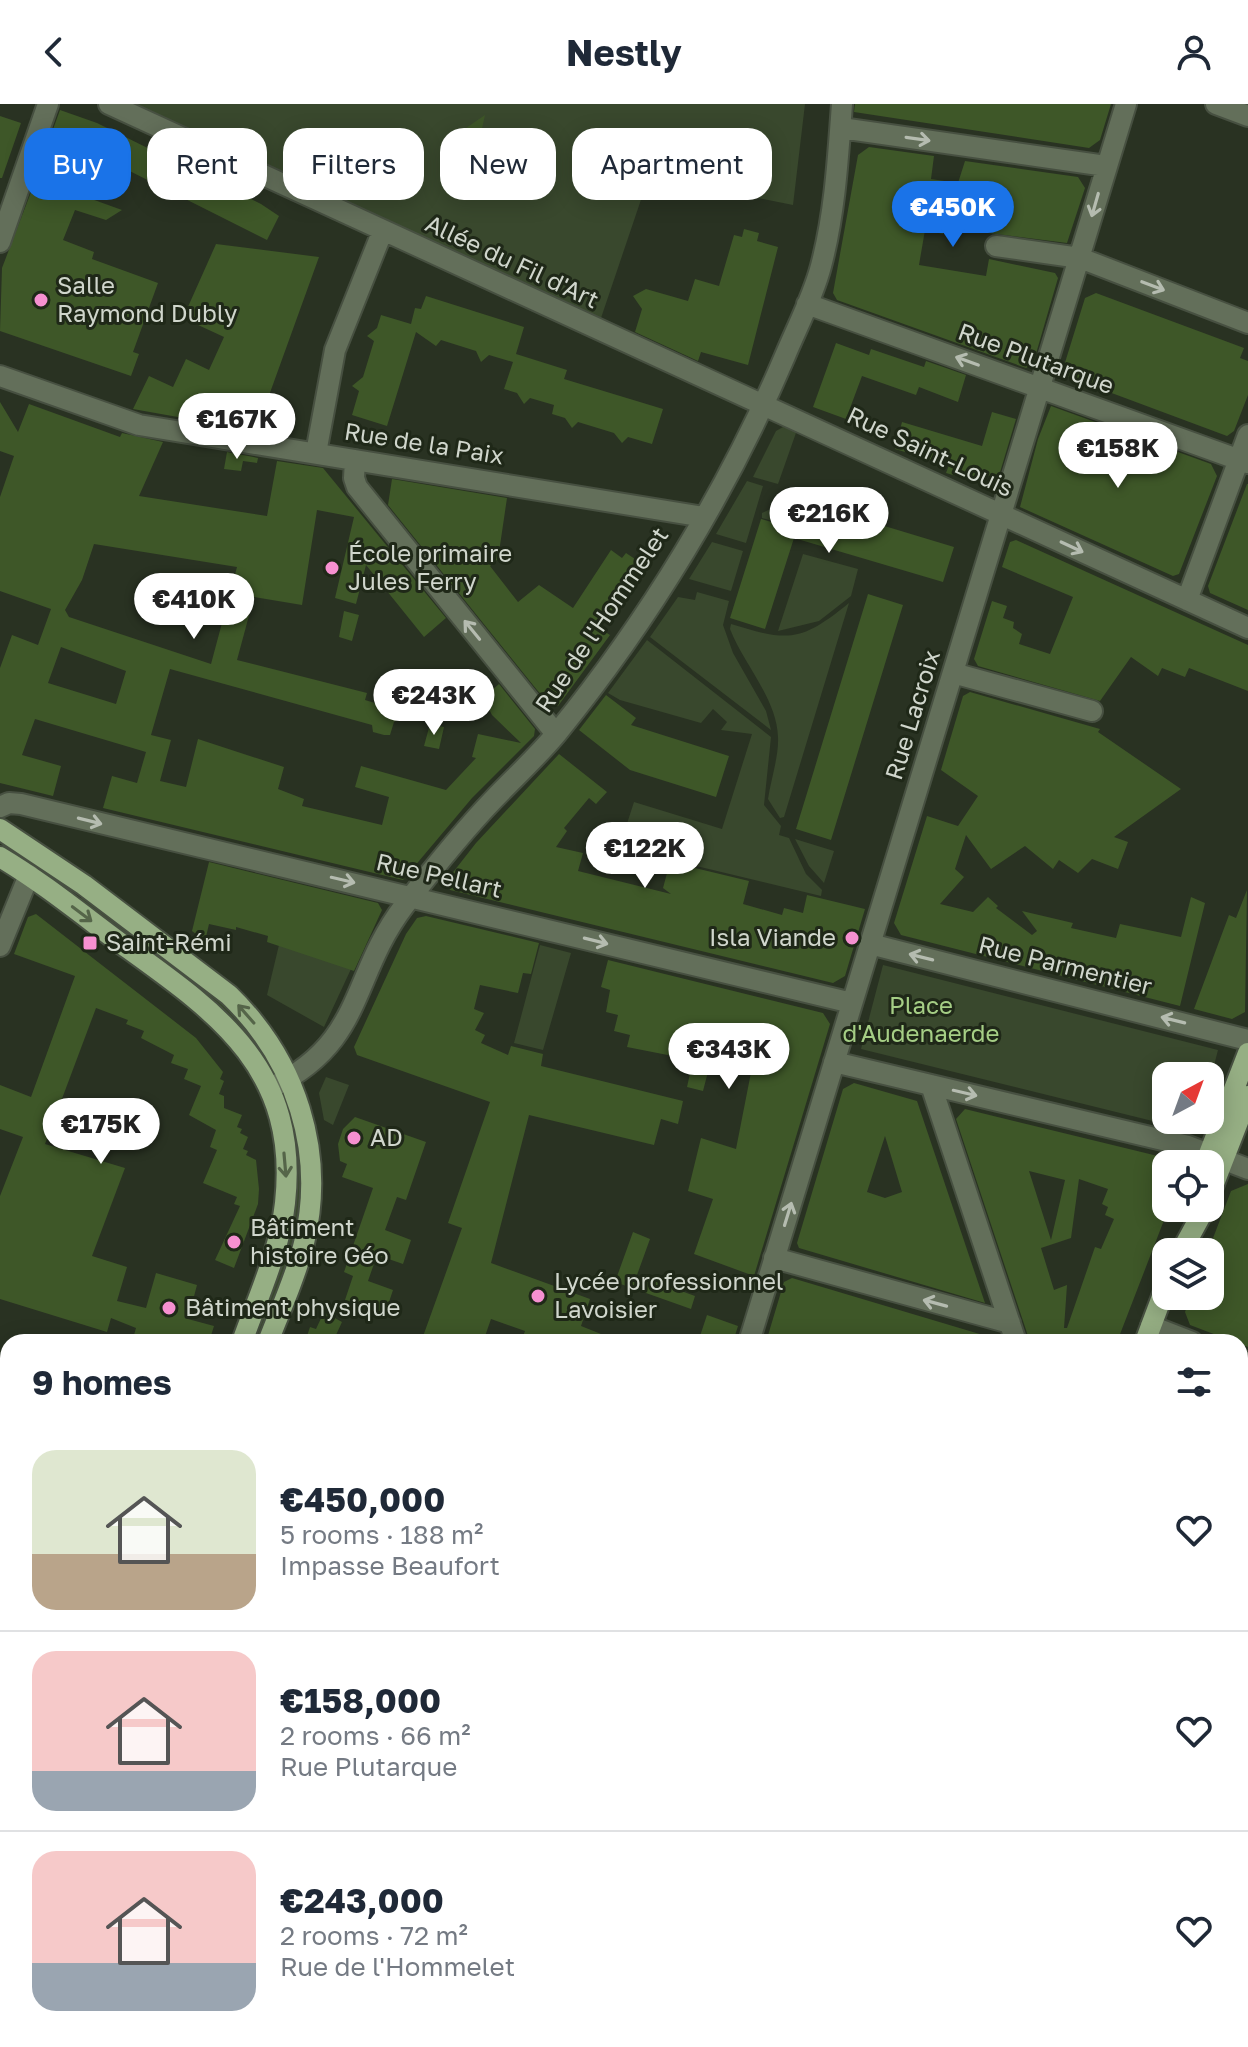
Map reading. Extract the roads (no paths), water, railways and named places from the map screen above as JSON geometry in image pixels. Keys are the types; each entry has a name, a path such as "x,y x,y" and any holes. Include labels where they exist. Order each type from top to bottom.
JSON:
{"main road":[{"path":"0,829 60,867 229,995 259,1029 289,1079 306,1130 311,1196 303,1246 271,1334"},
{"path":"0,857 207,1005 238,1037 269,1089 283,1145 285,1204 274,1253 245,1334"},
{"path":"1216,1150 1248,1053"},
{"path":"1218,1150 1248,1096"},
{"path":"1148,1334 1157,1310"}],"street":[{"path":"0,242 48,104"},
{"name":"Allée du Fil d'Art","path":"109,104 713,384 765,404"},
{"name":"Rue de l'Hommelet","path":"269,1089 289,1079 334,1042 386,935 412,896 485,809 556,734 607,667 704,517 765,404 823,259 836,184 842,104"},
{"name":"Rue Lacroix","path":"751,1334 1126,104"},
{"path":"1216,104 1248,116"},
{"path":"841,128 1106,166"},
{"path":"316,453 338,341 383,230"},
{"path":"996,246 1080,258 1248,323"},
{"name":"Rue Plutarque","path":"807,304 1243,461"},
{"name":"Rue de la Paix","path":"0,376 139,425 704,517"},
{"name":"Rue Saint-Louis","path":"765,404 1248,628"},
{"path":"1187,600 1243,461 1248,435"},
{"path":"355,460 357,487 556,734"},
{"path":"953,673 1092,711"},
{"name":"Rue Pellart","path":"7,805 412,896 852,1003"},
{"path":"0,946 29,875"},
{"name":"Rue Parmentier","path":"870,944 1248,1040"},
{"path":"834,1062 1179,1150"},
{"path":"931,1085 1013,1333"},
{"path":"1224,1162 1248,1169"},
{"path":"774,1258 1013,1333"}],"place":[{"name":"Salle Raymond Dubly","path":"41,300"},
{"name":"École primaire Jules Ferry","path":"332,568"},
{"name":"Isla Viande","path":"852,938"},
{"name":"Saint-Rémi","path":"90,943"},
{"name":"AD","path":"354,1138"},
{"name":"Bâtiment histoire Géo","path":"234,1242"},
{"name":"Lycée professionnel Lavoisier","path":"538,1296"},
{"name":"Bâtiment physique","path":"169,1308"}],"park label":[{"name":"Place d'Audenaerde","path":"921,1020"}]}
